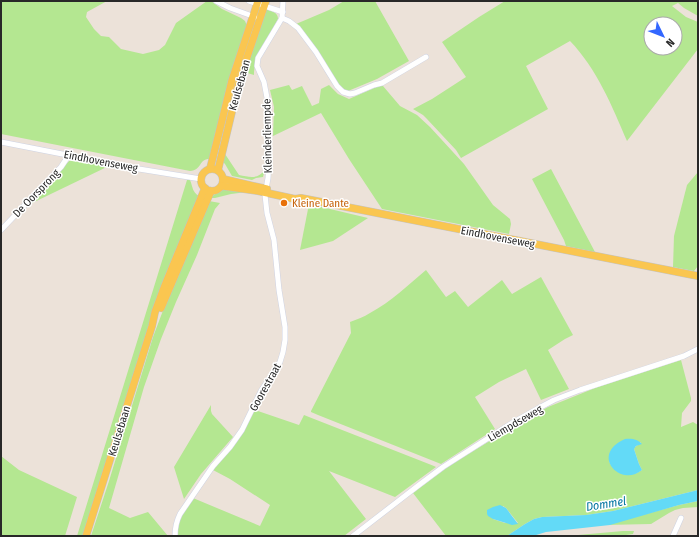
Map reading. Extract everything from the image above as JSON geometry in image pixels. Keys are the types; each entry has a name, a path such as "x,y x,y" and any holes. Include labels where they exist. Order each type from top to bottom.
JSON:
{"main road":[{"name":"Keulsebaan","path":"214,169 261,3"},
{"path":"214,169 221,172 222,182 217,190 208,190 202,185 202,175 205,171 214,169"},
{"name":"Eindhovenseweg","path":"222,182 266,191 296,194 301,198 697,274"},
{"name":"Keulsebaan","path":"86,536 152,326 155,312 165,285 208,190"}],"street":[{"path":"217,1 230,8 256,17"},
{"path":"249,1 261,3 283,12"},
{"path":"283,1 282,18 298,28 319,56 342,92 354,93 382,83 426,57"},
{"name":"Kleinderliempde","path":"266,191 269,150 268,108 264,82 257,63 258,58 282,18"},
{"name":"Eindhovenseweg","path":"1,142 201,179"},
{"name":"De Oorsprong","path":"1,230 61,167 69,155"},
{"name":"Goorestraat","path":"175,536 177,521 180,514 213,466 230,447 242,430 261,391 280,362 283,352 285,327 279,290 274,240 267,209 266,191"},
{"name":"Liempdseweg","path":"353,536 443,467 537,409 554,400 580,390 684,356 698,349"},
{"path":"672,536 680,518"}],"green space":[{"path":"1,1 107,1 87,12 86,17 94,29 101,36 109,37 121,49 143,54 159,50 165,45 176,23 207,1 211,1 222,9 245,21 247,26 211,159 204,160 197,169 190,171 1,134"},
{"path":"344,1 375,1 409,61 377,79 348,91 338,84 313,44 296,24 329,10"},
{"path":"505,1 698,1 698,16 678,3 672,6 686,17 698,22 698,49 627,141 603,88 580,52 570,41 526,66 548,109 461,158 456,150 427,119 413,109 432,99 466,77 442,42"},
{"path":"265,9 275,13 278,19 256,61 254,75 244,72"},
{"path":"289,85 292,90 302,86 312,106 319,103 321,89 329,85 338,94 349,99 381,85 383,86 400,106 417,115 430,127 464,164 493,205 510,219 511,224 509,234 382,209 321,113 273,136 274,107 270,90"},
{"path":"223,151 239,175 254,177 260,175 265,169 263,177 252,180 232,176 223,162"},
{"path":"72,158 111,165 28,205"},
{"path":"551,169 595,252 566,246 532,179"},
{"path":"698,172 698,266 694,271 673,267 674,236 687,185"},
{"path":"187,180 190,180 194,191 199,196 161,293 83,536 77,536"},
{"path":"224,187 247,192 210,198"},
{"path":"209,201 220,203 215,209 161,339 144,387 109,508 130,518 148,512 168,536 91,536 153,337 176,276"},
{"path":"309,204 368,218 333,241 300,250"},
{"path":"426,270 446,297 455,291 468,307 502,280 512,294 541,277 573,335 548,350 569,389 541,400 526,369 499,382 475,397 495,429 441,464 311,412 351,333 350,322 378,309"},
{"path":"681,360 691,401 682,413 681,427 693,422 698,425 698,490 613,511 586,515 542,517 534,519 507,536 446,536 413,493 457,461 522,421 548,407 595,388","holes":["641,442 634,449 642,470 628,475 611,465 609,457","503,506 506,508 518,523 505,523 493,519"]},
{"path":"211,405 212,414 233,437 201,474 184,499 174,467"},
{"path":"255,410 299,425 304,415 436,467 395,497 329,471 366,519 344,536 178,536 178,526 184,511 193,498 260,526 270,505 230,479 213,470 236,443"},
{"path":"1,456 19,470 77,497 65,536 1,536"},
{"path":"698,501 698,507 675,510 651,524 605,525 679,505"},
{"path":"634,531 633,534 619,536 567,536"}],"water":[{"path":"625,439 634,439 642,444 636,446 634,449 642,470 634,474 625,475 618,472 612,467 609,461 610,453 615,446"},
{"path":"698,490 698,501 610,525 546,532 533,536 507,536 534,519 542,517 586,515 613,511"},
{"path":"500,505 506,508 518,524 512,525 488,516 487,510"}],"place":[{"name":"Kleine Dante","path":"284,203"}],"water label":[{"name":"Dommel","path":"606,504"}]}
